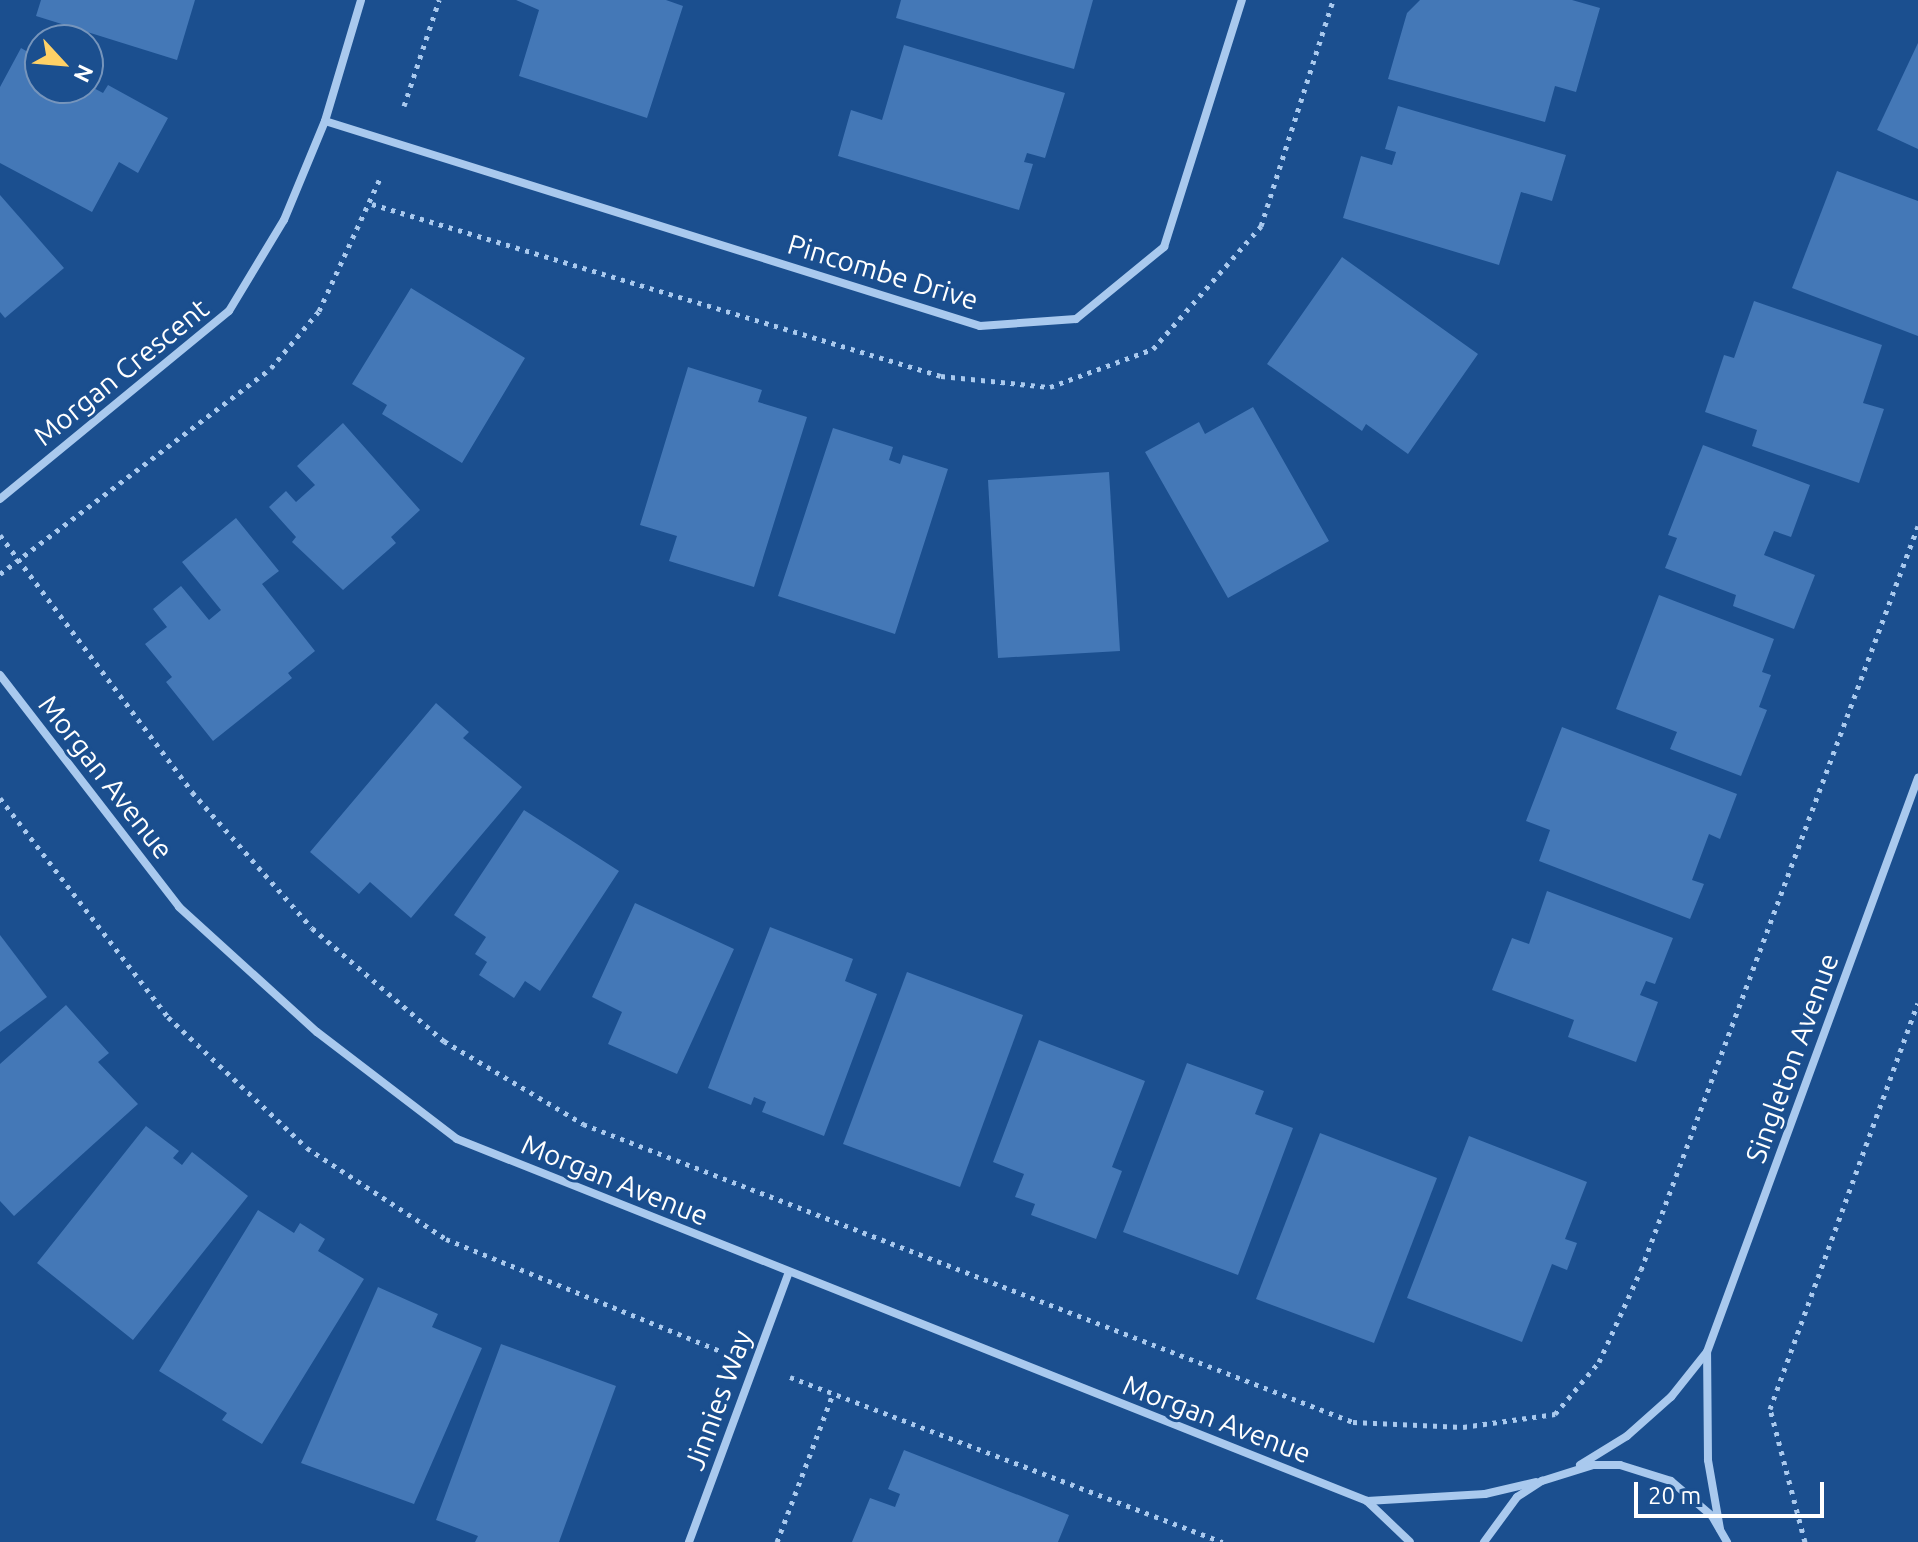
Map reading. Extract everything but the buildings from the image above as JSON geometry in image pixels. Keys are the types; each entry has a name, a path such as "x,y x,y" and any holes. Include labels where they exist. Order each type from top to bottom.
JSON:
{"street":[{"name":"Morgan Crescent","path":"0,499 229,311 284,220 325,121 361,0"},
{"name":"Pincombe Drive","path":"325,121 980,326 1076,319 1164,247 1242,0"},
{"name":"Morgan Avenue","path":"0,675 179,907 340,1050 457,1139 788,1274 1367,1501 1410,1542"},
{"name":"Singleton Avenue","path":"1720,1529 1708,1460 1707,1352 1918,778"},
{"name":"Jinnies Way","path":"689,1542 788,1274"},
{"name":"Singleton Avenue","path":"1578,1466 1638,1426 1707,1352"},
{"path":"1484,1542 1517,1497 1542,1481 1578,1466 1620,1465 1671,1481 1720,1529 1727,1542"},
{"name":"Morgan Avenue","path":"1367,1501 1485,1494 1542,1481"}],"path":[{"path":"0,535 192,792 312,928 444,1041 583,1124 1353,1422 1463,1427 1555,1414 1599,1362 1641,1270 1918,526"},
{"path":"0,798 168,1017 307,1148 446,1239 755,1364 1223,1542"},
{"path":"1805,1542 1770,1409 1918,1003"},
{"path":"777,1542 833,1394"}]}
